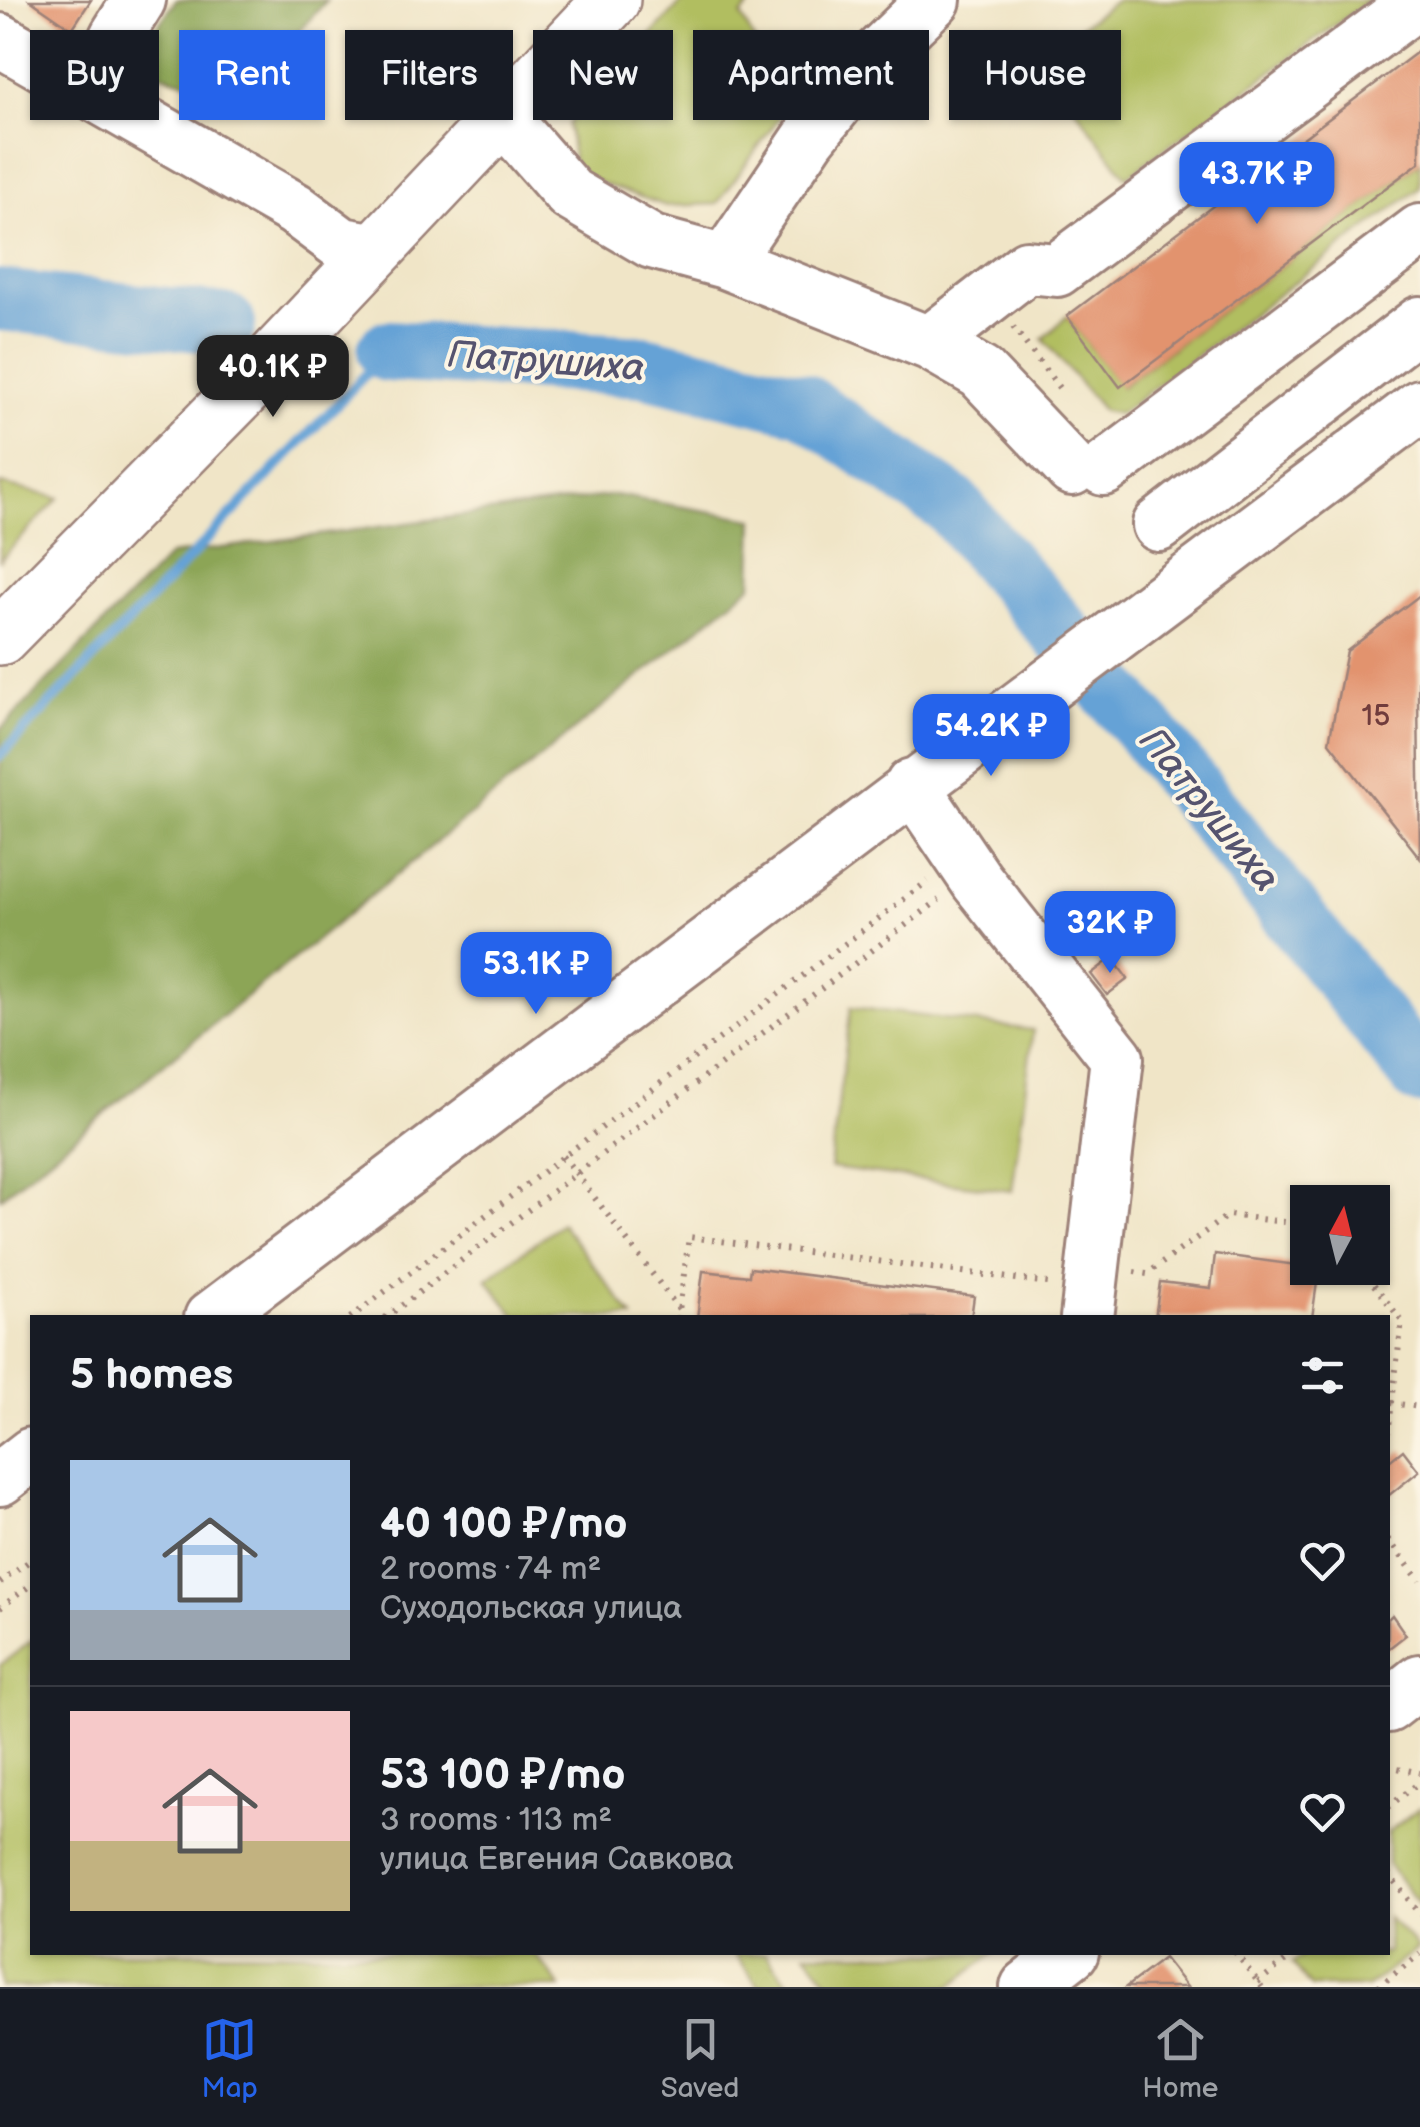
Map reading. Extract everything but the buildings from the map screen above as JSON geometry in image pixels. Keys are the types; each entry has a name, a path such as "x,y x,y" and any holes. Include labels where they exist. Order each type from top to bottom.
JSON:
{"main road":[{"path":"513,106 612,0"},
{"path":"0,637 500,120"}],"street":[{"path":"725,262 809,138 868,63 934,0"},
{"path":"929,343 1027,267 1057,270 1420,0"},
{"path":"0,40 295,209 342,244 377,250"},
{"path":"506,120 570,194 652,242 725,262 929,343 981,373 1088,469 1420,231"},
{"path":"1159,525 1420,323"},
{"path":"215,1315 912,785 1023,706 1420,406"},
{"path":"912,785 967,865 1117,1058 1090,1291"},
{"path":"0,1479 30,1456"},
{"path":"1390,1704 1420,1681"},
{"path":"1027,1987 1068,1955"}],"path":[{"path":"354,1315 563,1156 967,865"},
{"path":"389,1315 967,865"},
{"path":"563,1156 679,1314"},
{"path":"679,1314 688,1237 1090,1291 1147,1274 1228,1215 1290,1223"},
{"path":"1375,1285 1402,1320 1390,1413"},
{"path":"1391,1403 1420,1407"},
{"path":"1390,1542 1420,1581"},
{"path":"0,1583 30,1560"},
{"path":"0,1608 30,1586"},
{"path":"1390,1766 1420,1773"},
{"path":"1390,1806 1420,1782"},
{"path":"1390,1879 1420,1915"},
{"path":"1378,1987 1420,1954"},
{"path":"1237,1955 1260,1985 1294,1955"}],"green space":[{"path":"176,0 327,0 300,30 179,30 179,80 159,74 159,30 155,30"},
{"path":"684,0 755,0 741,16 749,30 693,30 693,120 777,120 717,204 666,206 575,174 568,124 572,120 673,120 673,30 656,30"},
{"path":"1117,0 1370,0 1126,177 1084,120 1121,120 1121,30 1075,30"},
{"path":"1420,162 1420,188 1119,414 1103,411 1043,339 1067,316 1121,387"},
{"path":"0,484 59,498 0,560"},
{"path":"615,495 754,519 752,585 0,1198 0,730 170,555"},
{"path":"851,1007 1033,1030 1012,1191 830,1168"},
{"path":"561,1223 631,1315 514,1315 487,1279"},
{"path":"30,1642 30,1955 536,1955 561,1987 0,1987 0,1665"},
{"path":"1420,1807 1420,1906 1390,1867 1390,1830"},
{"path":"1390,1919 1418,1948 1368,1987 1311,1987 1292,1963 1303,1955 1390,1955"},
{"path":"736,1955 768,1955 792,1987 760,1987"},
{"path":"808,1955 992,1955 949,1987 833,1987"}],"waterway":[{"name":"Патрушиха","path":"0,300 225,324"},
{"path":"0,756 388,351"},
{"name":"Патрушиха","path":"388,351 643,366 803,404 951,505 1145,730 1420,1074"}]}
